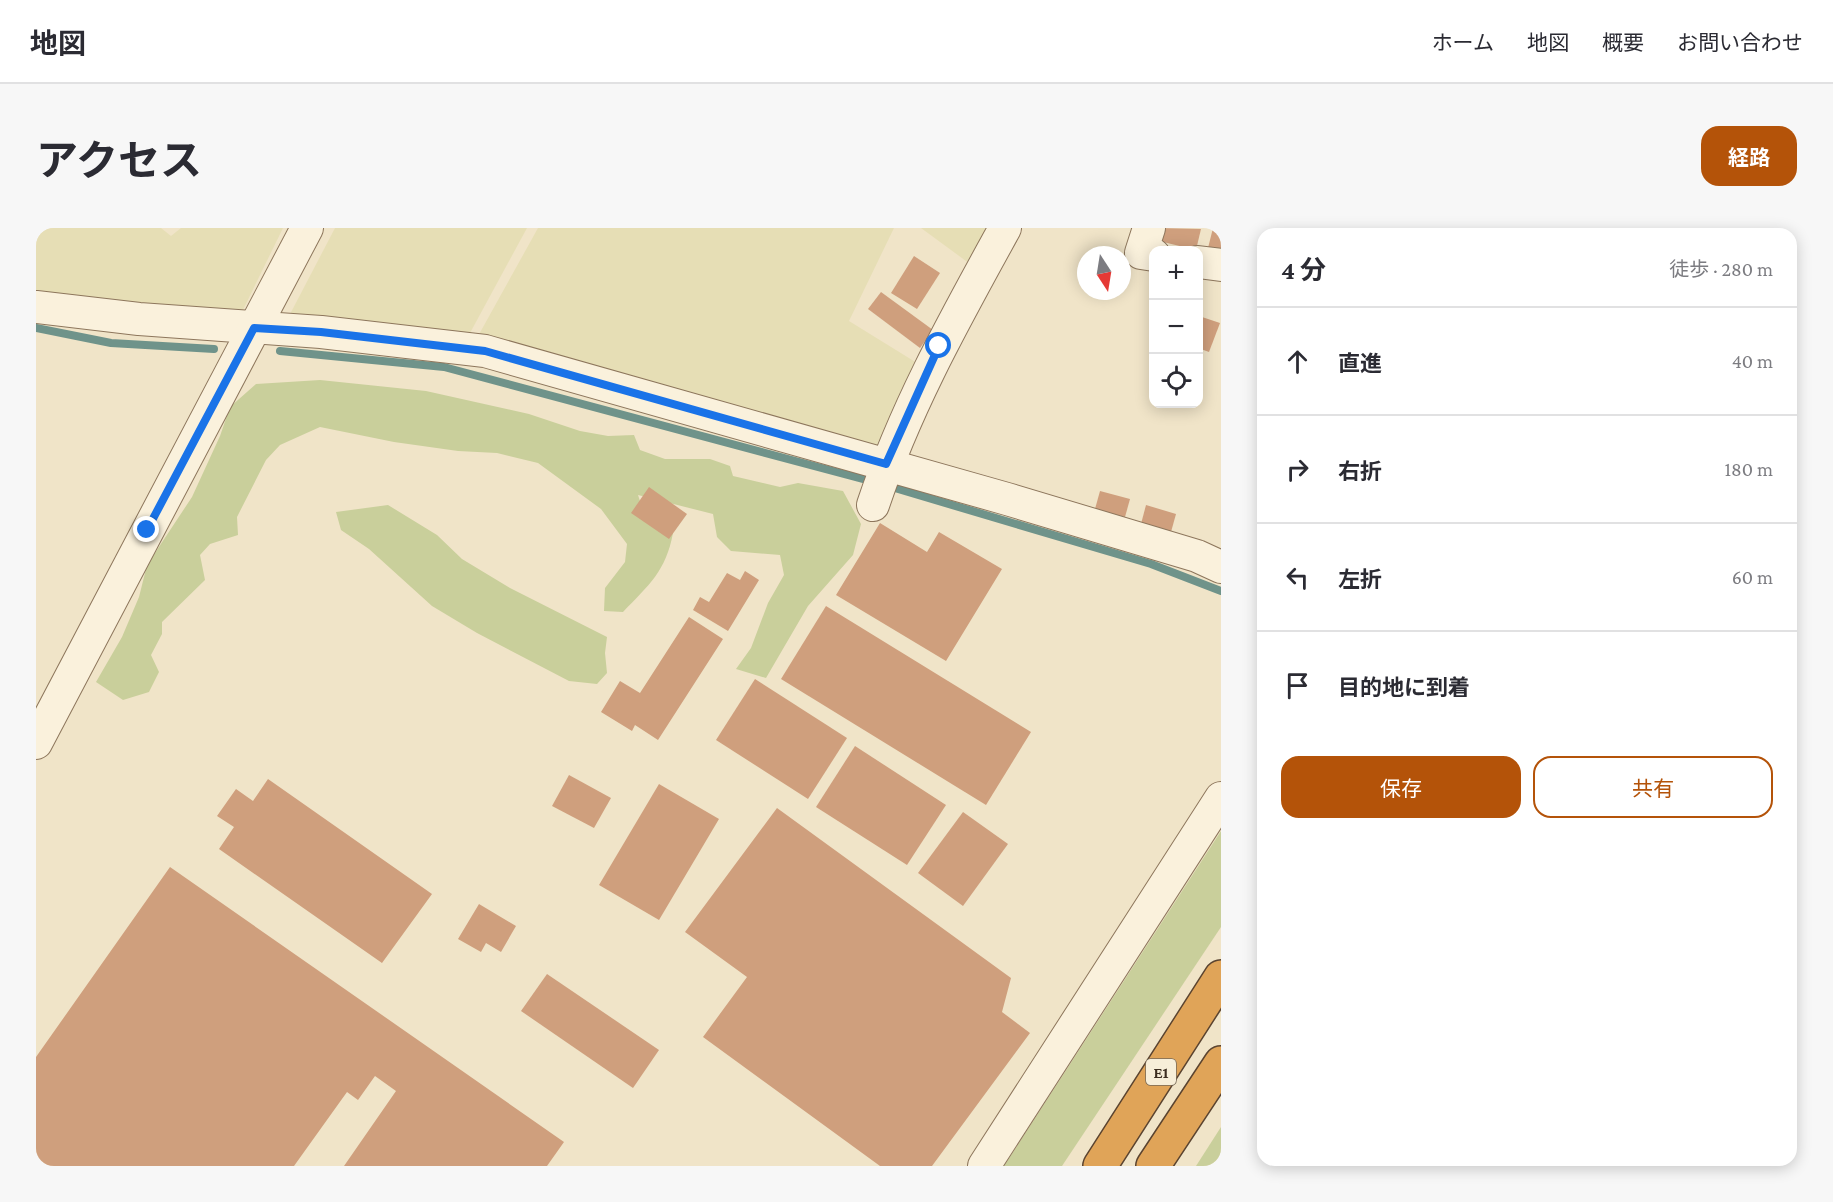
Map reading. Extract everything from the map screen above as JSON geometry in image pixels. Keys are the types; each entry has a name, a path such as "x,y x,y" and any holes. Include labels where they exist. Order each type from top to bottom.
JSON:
{"highway":[{"name":"E1","path":"1100,1166 1221,977"},
{"name":"E1","path":"1153,1166 1221,1062"}],"street":[{"path":"36,742 307,228"},
{"path":"874,502 885,466 939,346 1005,228"},
{"path":"1149,228 1141,253 1149,254"},
{"path":"1203,263 1221,265"},
{"path":"36,307 139,319 321,332 485,351 1197,556 1221,567"},
{"path":"984,1166 1221,798"}],"shaded area":[{"path":"36,228 161,228 171,236 181,228 283,228 240,316 36,301"},
{"path":"335,228 527,228 470,333 288,318"},
{"path":"538,228 894,228 849,321 917,363 878,447 477,338"},
{"path":"921,228 1004,228 981,272"}],"green space":[{"path":"320,380 426,391 529,414 580,431 608,436 634,435 640,450 665,459 710,459 730,466 733,476 780,487 798,483 843,491 861,524 853,555 808,606 766,678 736,669 751,648 768,603 784,575 780,555 731,551 717,537 713,514 638,495 646,519 673,533 670,546 655,577 623,612 604,611 605,588 625,562 627,544 601,509 538,463 497,453 458,451 394,442 320,427 280,445 266,460 237,517 238,535 210,544 200,555 205,580 162,622 162,634 151,655 159,672 149,692 123,700 96,682 122,637 139,597 147,565 192,497 220,436 230,407 256,384"},
{"path":"388,505 437,535 462,559 510,588 607,637 605,653 607,673 597,684 569,681 477,633 432,606 369,549 341,530 336,512"},
{"path":"1221,831 1221,927 1062,1166 1004,1166"},
{"path":"1221,1127 1221,1166 1196,1166"}],"building":[{"path":"1158,228 1201,229 1197,246 1180,246 1155,240"},
{"path":"1213,228 1221,230 1221,251 1208,248"},
{"path":"914,256 940,273 917,309 891,293"},
{"path":"881,292 933,330 920,348 868,309"},
{"path":"1203,317 1220,323 1209,352 1203,350"},
{"path":"649,487 687,514 669,539 631,513"},
{"path":"1100,491 1130,499 1125,517 1095,509"},
{"path":"1146,505 1176,514 1171,532 1141,524"},
{"path":"880,523 927,552 939,532 1002,569 946,661 836,595"},
{"path":"745,571 759,580 728,631 693,610 700,597 709,602 727,573 740,580"},
{"path":"826,606 1031,732 986,805 781,679"},
{"path":"689,617 723,639 658,740 635,725 632,731 601,712 620,681 640,693"},
{"path":"755,679 847,738 808,799 716,740"},
{"path":"855,746 946,805 907,865 816,807"},
{"path":"569,775 611,798 594,828 552,806"},
{"path":"268,779 432,894 382,963 219,849 234,827 217,816 236,789 253,801"},
{"path":"659,784 719,819 659,920 599,885"},
{"path":"777,808 1011,978 1002,1012 1030,1033 932,1166 880,1166 703,1037 747,977 685,932"},
{"path":"963,812 1008,844 963,906 918,873"},
{"path":"170,867 564,1142 547,1166 344,1166 396,1091 375,1076 358,1100 347,1092 294,1166 36,1166 36,1057"},
{"path":"479,904 516,926 501,952 486,943 481,952 458,939"},
{"path":"547,974 659,1050 633,1088 521,1011"}],"waterway":[{"path":"36,328 111,343 214,349"},
{"path":"280,351 444,367 874,482"},
{"path":"888,486 1151,564 1221,591"}],"route":[{"path":"147,530 254,328 321,332 485,351 886,464 939,346"}]}
